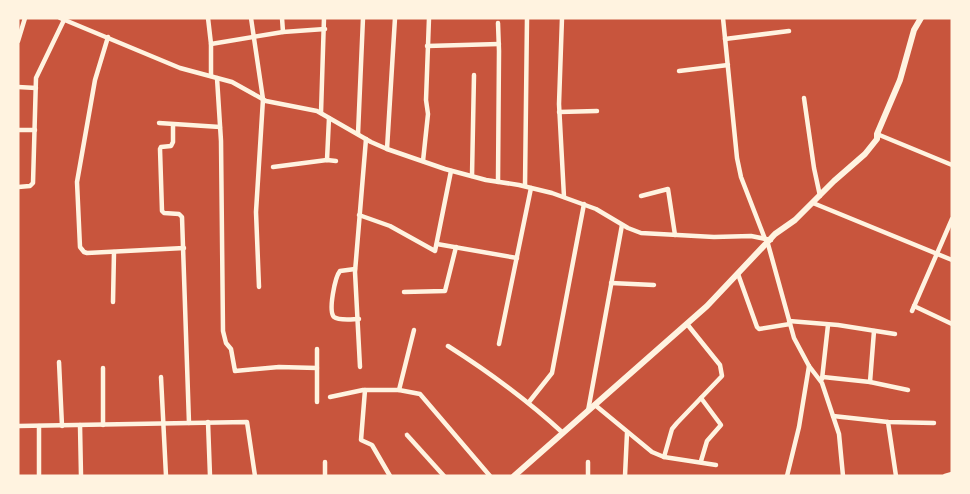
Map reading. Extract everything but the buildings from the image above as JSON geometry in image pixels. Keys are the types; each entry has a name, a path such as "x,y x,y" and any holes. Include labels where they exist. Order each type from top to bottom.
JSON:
{"main road":[{"path":"514,476 687,324 768,241 866,154 877,139 877,134 900,80 914,30 921,18"}],"street":[{"path":"18,41 25,18"},
{"path":"79,18 79,25"},
{"path":"208,18 211,76"},
{"path":"251,18 263,99 256,212 259,287"},
{"path":"282,18 283,32"},
{"path":"321,113 324,18"},
{"path":"357,134 363,18"},
{"path":"387,149 395,18"},
{"path":"423,161 428,114 426,100 429,18"},
{"path":"525,186 526,18"},
{"path":"562,18 560,112 564,197"},
{"path":"723,18 736,158 741,177 768,241 794,338 809,366 822,383 839,434 843,476"},
{"path":"18,187 30,186 33,183 36,78 62,19 180,68 232,82 275,104 311,109 321,113 387,149 451,171 525,186 564,197 584,204 641,233 714,237 751,236 768,241"},
{"path":"498,23 498,182"},
{"path":"211,44 283,32 325,29"},
{"path":"725,39 789,31"},
{"path":"108,37 95,80 77,183 80,247 87,253 184,248"},
{"path":"427,46 499,44"},
{"path":"679,71 728,65"},
{"path":"472,176 474,75"},
{"path":"217,78 220,127 223,331 226,343 231,349 235,371 279,367 317,368"},
{"path":"18,87 36,88"},
{"path":"804,98 820,196"},
{"path":"560,112 597,111"},
{"path":"327,160 329,118"},
{"path":"159,123 220,127"},
{"path":"173,125 171,146 160,149 162,211 179,214 182,217 189,423"},
{"path":"18,130 35,130"},
{"path":"877,134 952,165"},
{"path":"360,367 355,269 366,139"},
{"path":"273,167 327,160 336,161"},
{"path":"359,215 390,226 433,251 436,249 451,171"},
{"path":"499,344 531,188"},
{"path":"641,196 668,189 675,235"},
{"path":"813,202 952,260"},
{"path":"529,402 552,373 584,204"},
{"path":"952,219 913,309 952,324"},
{"path":"588,411 622,225"},
{"path":"437,244 517,258"},
{"path":"404,292 445,291 456,247"},
{"path":"113,302 114,252"},
{"path":"355,269 340,271 335,276 331,310 337,319 358,319"},
{"path":"738,274 759,329 789,323 828,325 895,334"},
{"path":"611,283 654,285"},
{"path":"664,457 672,429 723,373 720,365 687,324"},
{"path":"822,383 828,325"},
{"path":"399,390 414,330"},
{"path":"870,382 874,331"},
{"path":"448,346 488,371 529,402 562,434"},
{"path":"317,349 317,402"},
{"path":"59,363 62,426"},
{"path":"787,476 799,427 809,366"},
{"path":"103,368 104,425"},
{"path":"161,377 166,476"},
{"path":"823,377 870,382 908,390"},
{"path":"365,390 361,440 372,445 390,476"},
{"path":"330,397 365,390 399,390 420,394 490,476"},
{"path":"700,461 707,441 721,424 701,398"},
{"path":"595,405 652,452 664,457 716,465"},
{"path":"833,416 888,422 934,423"},
{"path":"18,426 248,422 255,476"},
{"path":"888,422 896,476"},
{"path":"208,423 210,476"},
{"path":"80,425 81,476"},
{"path":"39,426 39,476"},
{"path":"626,476 627,433"},
{"path":"407,435 444,476"},
{"path":"325,462 325,476"},
{"path":"588,462 588,476"},
{"path":"945,476 952,474"}]}
